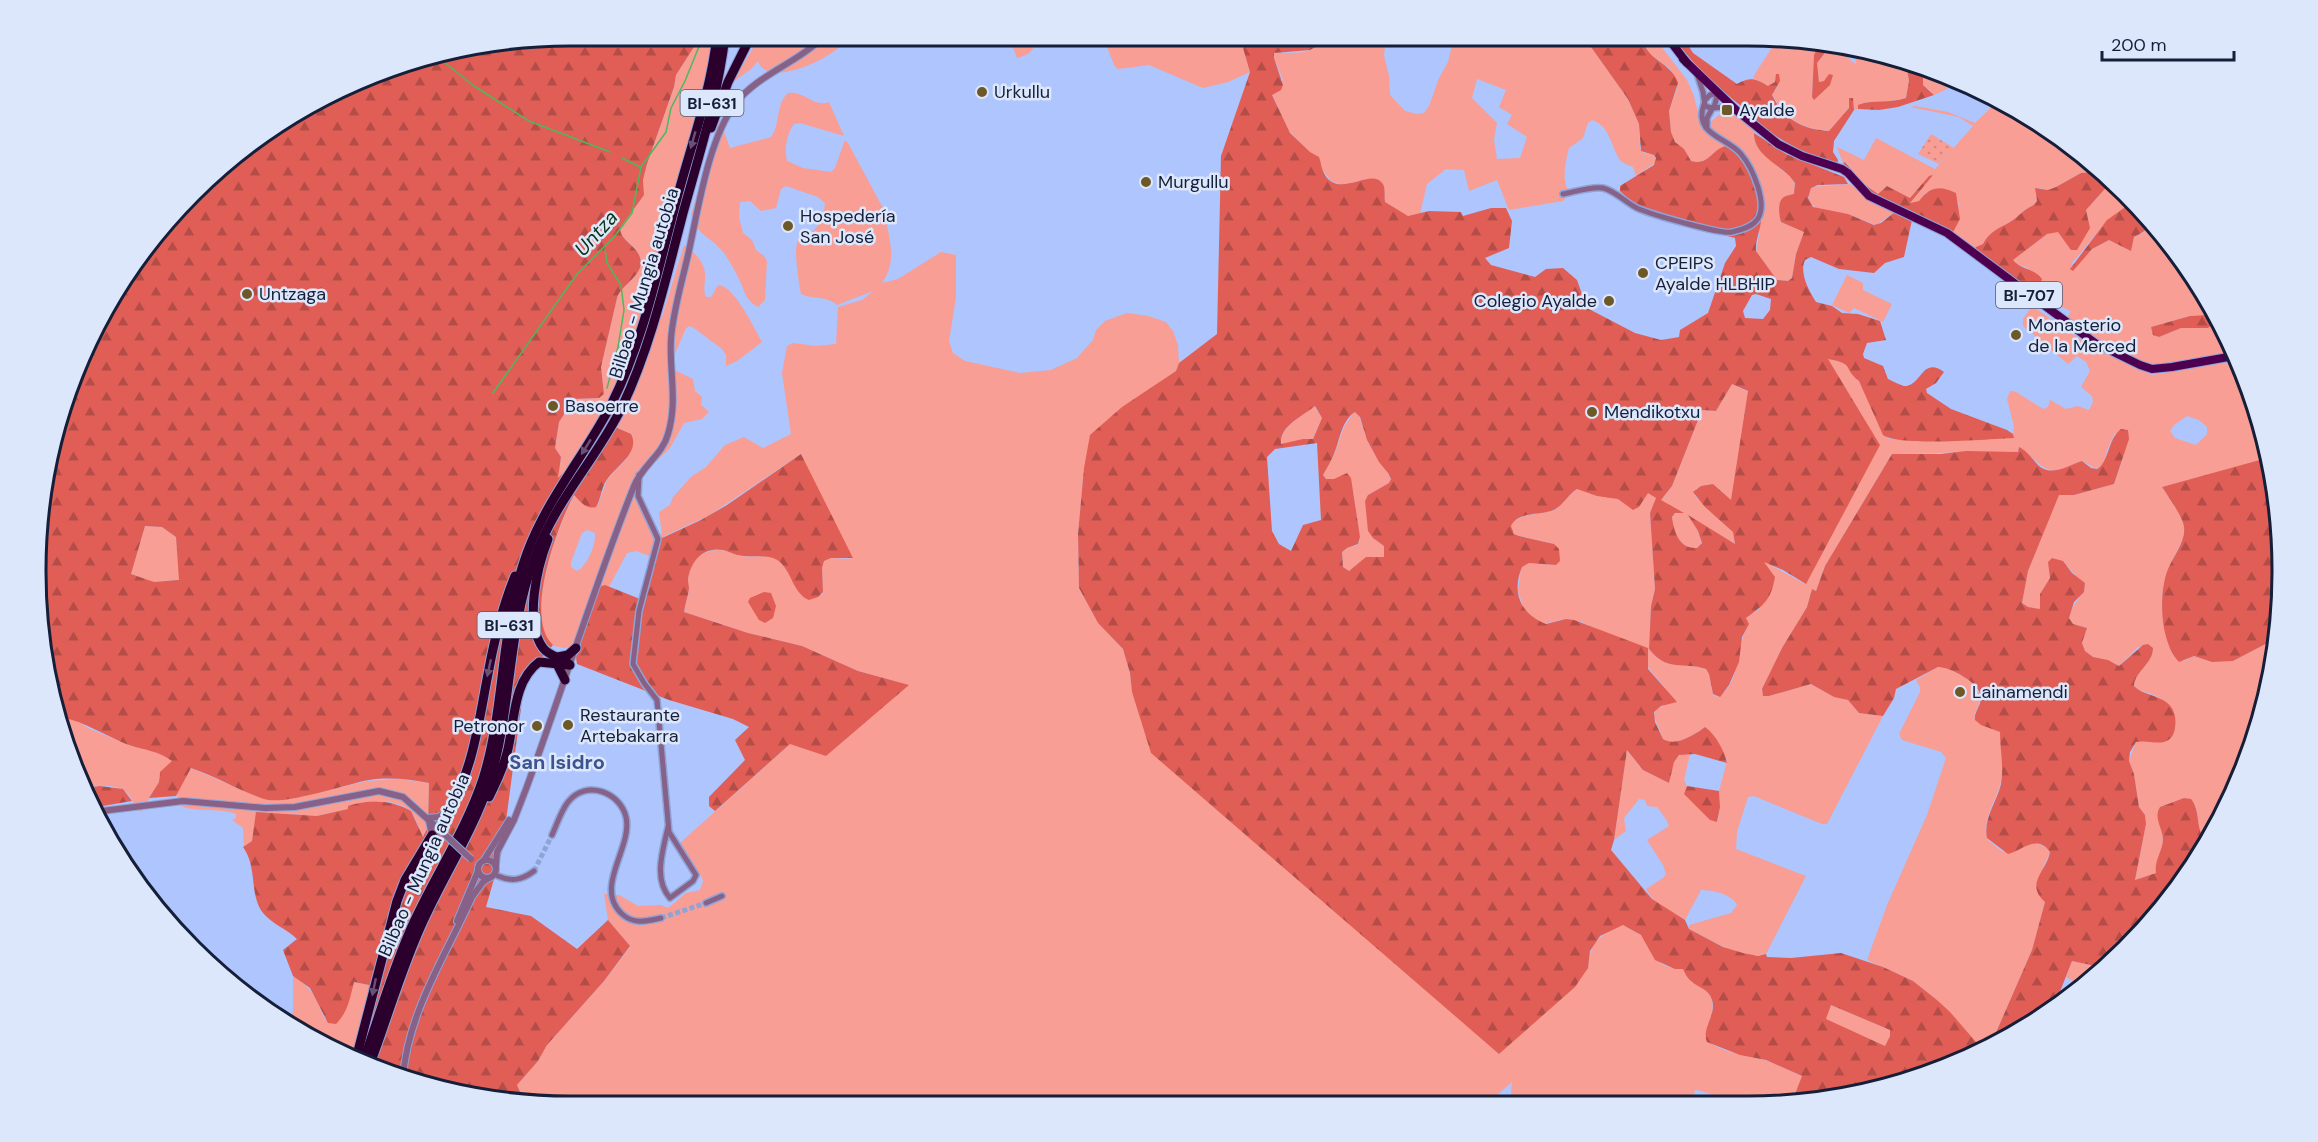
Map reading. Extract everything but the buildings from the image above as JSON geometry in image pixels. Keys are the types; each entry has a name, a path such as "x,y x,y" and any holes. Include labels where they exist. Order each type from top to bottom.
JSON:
{"highway":[{"name":"Bilbao - Mungia autobia","path":"366,1054 414,922 458,839 482,779 497,714 508,628 527,553 555,499 610,406 637,346 709,83 715,46"},
{"name":"Bilbao - Mungia autobia","path":"373,1057 417,934 474,822 497,753 505,714 514,636 530,570 556,511 621,409 646,348 714,95 723,46"},
{"path":"695,169 728,82 746,46"},
{"path":"1673,46 1687,63"},
{"path":"570,665 558,661 542,647 537,635 534,606 540,564 550,534 588,462"},
{"path":"448,812 465,775 473,750 501,617 522,560 527,553"},
{"path":"474,822 481,814 506,757 523,681 530,668 539,662 558,661 576,648"},
{"path":"558,661 565,680"},
{"path":"358,1050 397,901 405,880 438,832"}],"main road":[{"name":"BI-707","path":"1687,63 1733,107 1791,152 1842,169 1869,196 1947,233 2087,338 2140,365 2157,369 2226,357"}],"street":[{"path":"404,1068 405,1050 410,1033 450,941 476,889 495,874 497,852 521,802 639,475 664,444 670,427 673,394 671,348 674,319 703,190 723,123 736,103 753,86 795,60 812,46"},
{"path":"1563,194 1600,187 1639,209 1726,234 1750,227 1758,219 1761,204 1759,191 1750,167 1736,149 1718,139 1702,120 1704,102 1696,73"},
{"path":"1704,102 1710,95 1718,93"},
{"path":"1707,128 1707,118 1718,93"},
{"path":"1704,102 1713,108 1733,107"},
{"path":"639,475 638,496 658,538 639,611 633,664 657,700 669,832 696,875 693,881 670,898 663,891 659,871 668,827"},
{"path":"552,835 567,803 576,795 595,790 610,794 623,809 627,824 611,886 613,900 617,909 633,921 641,922 661,918"},
{"path":"105,811 183,801 265,808 295,807 380,791 403,797 427,818 432,828 471,859 482,877 489,878"},
{"path":"450,941 483,861 521,802"},
{"path":"427,818 438,817 448,812"},
{"path":"438,832 448,812"},
{"path":"471,859 489,860 496,865"},
{"path":"498,876 515,880 534,871"},
{"path":"706,903 722,896"}],"shaded area":[{"path":"695,46 713,46 652,282 662,317 684,245 696,255 704,267 706,297 711,297 718,285 724,287 737,299 762,342 737,361 726,366 726,355 722,349 694,328 690,326 686,328 671,363 672,369 693,379 695,391 702,397 701,405 709,412 702,419 684,423 670,448 646,471 638,486 642,501 657,532 662,535 659,512 670,505 673,497 692,476 706,467 725,445 744,437 763,448 791,434 782,373 787,346 793,343 816,346 836,344 838,307 862,300 873,291 837,305 828,300 801,294 797,245 798,241 813,230 821,220 825,203 818,197 786,186 781,189 776,208 761,211 750,201 740,202 739,217 743,233 752,240 756,250 767,261 765,300 758,307 747,297 724,253 702,233 691,215 719,118 730,148 771,137 781,103 788,93 799,94 819,103 829,102 844,136 800,123 794,124 787,141 787,161 803,168 831,172 835,168 845,140 848,143 883,208 891,256 887,274 882,283 898,279 941,252 956,255 956,297 949,341 953,353 965,361 1020,373 1051,370 1077,358 1093,340 1096,330 1105,321 1127,313 1166,322 1173,331 1178,345 1179,363 1176,371 1160,382 1084,468 1078,534 1079,588 1098,623 1123,649 1130,673 1132,692 1499,1054 1588,968 1591,951 1598,940 1623,925 1640,935 1658,961 1672,968 1683,969 1708,993 1712,1010 1705,1036 1710,1042 1724,1050 1767,1061 1803,1077 1796,1093 1718,1096 1697,1090 1694,1091 1695,1096 1511,1096 1512,1082 1496,1096 571,1096 520,1093 517,1085 538,1061 547,1045 604,981 630,947 608,920 604,894 619,895 638,906 661,905 668,908 686,893 700,890 703,881 701,876 680,843 790,744 908,685 858,671 802,646 748,633 684,612 691,568 702,554 714,550 743,556 766,556 779,561 805,598 822,595 824,561 831,558 850,559 801,454 708,516 664,536 652,557 636,551 627,553 574,645 565,648 554,646 545,634 541,616 546,572 568,508 575,494 598,505 607,480 626,459 631,434 616,427 557,480 561,457 555,448 559,422 574,399 599,398 604,394 601,367 617,298 637,273 641,262 637,251 623,236 620,228 644,195 643,180 647,164 674,87 676,75","holes":["587,530 595,533 594,543 584,565 577,571 571,567 582,533"]},
{"path":"754,46 839,46 821,59 796,70 772,72 763,69 758,61 733,82"},
{"path":"1013,46 1034,46 1029,53 1017,58"},
{"path":"1107,46 1244,46 1250,72 1228,82 1203,88 1149,65 1118,69 1114,65"},
{"path":"1316,46 1385,46 1384,55 1389,76 1390,95 1405,111 1417,114 1424,113 1429,106 1439,78 1448,62 1452,46 1589,46 1628,99 1639,124 1640,149 1644,153 1654,155 1656,162 1636,176 1633,167 1620,160 1607,132 1592,120 1588,123 1583,138 1569,148 1565,178 1571,193 1563,201 1509,210 1497,180 1469,191 1464,170 1446,169 1427,184 1420,214 1406,215 1385,202 1384,188 1379,180 1367,179 1342,185 1331,181 1310,153 1288,130 1272,94 1277,92 1283,80 1274,53 1304,52","holes":["1477,79 1506,90 1499,107 1512,115 1507,124 1527,137 1520,158 1497,159 1494,139 1497,123 1472,98"]},
{"path":"1646,46 1661,46 1687,80 1694,96 1701,125 1707,125 1726,109 1754,129 1758,145 1763,152 1794,181 1795,192 1793,195 1784,197 1780,219 1781,222 1801,229 1804,233 1796,254 1792,278 1788,281 1777,280 1756,251 1760,231 1759,201 1750,173 1726,146 1703,161 1692,162 1674,140 1671,132 1669,111 1677,89 1677,81 1670,69 1648,52"},
{"path":"1772,48 1816,51 1812,97 1824,91 1824,81 1819,82 1817,63 1824,53 1848,57 1856,64 1856,58 1907,71 1909,81 1906,98 1863,103 1854,110 1853,98 1849,108 1829,131 1810,128 1795,121 1782,110 1772,94 1777,88 1775,82 1768,86 1753,78"},
{"path":"1923,77 1945,85 1947,89 1934,95 1923,85"},
{"path":"1911,107 1948,112 1975,123 1991,107 2038,135 2087,172 2081,173 2048,190 2040,188 2035,192 2037,201 2034,205 1988,236 1983,244 1976,247 1974,251 1952,234 1959,203 1927,192 1919,201 1909,203 1929,176 1910,198 1887,186 1878,194 1864,184 1846,162 1843,163 1837,147 1864,160 1876,138 1935,169 1973,126 1959,117"},
{"path":"1931,134 1954,148 1939,164 1918,154"},
{"path":"1850,184 1876,204 1896,211 1876,225 1848,214 1818,209 1810,203 1808,194 1812,187"},
{"path":"2105,188 2126,208 2100,229 2072,263 2073,270 2092,249 2109,240 2131,250 2134,237 2145,230 2183,280 2204,315 2190,316 2151,327 2159,337 2181,328 2210,326 2225,355 2166,366 2146,365 2104,345 2066,320 2071,311 2053,303 2049,306 2043,302 2046,297 2028,268 2016,264 2013,260 2047,234 2058,231 2071,249 2087,219 2086,210"},
{"path":"1847,275 1863,283 1863,290 1892,304 1883,322 1854,308 1849,313 1832,305"},
{"path":"2032,306 2087,344 2152,375 2228,362 2244,402 2259,461 2162,487 2179,513 2184,528 2182,541 2167,574 2162,597 2163,620 2173,654 2184,661 2194,656 2212,662 2233,661 2266,644 2254,707 2244,740 2232,772 2201,833 2196,806 2184,798 2160,807 2158,817 2163,840 2156,873 2135,880 2146,824 2145,815 2139,807 2134,774 2129,761 2136,742 2160,742 2172,737 2175,723 2172,711 2164,701 2134,686 2137,676 2150,659 2153,648 2148,644 2137,648 2119,666 2093,657 2085,651 2082,643 2087,628 2073,624 2069,618 2085,587 2063,561 2049,560 2050,578 2040,594 2040,610 2022,603 2028,571 2059,494 2074,495 2114,484 2124,455 2115,433 2107,450 2104,464 2098,468 2082,461 2064,469 2050,470 2044,468 2019,447 2018,452 1892,454 1825,566 1816,591 1812,589 1807,607 1782,648 1761,691 1769,696 1811,684 1834,697 1848,700 1859,713 1883,716 1827,824 1754,796 1748,797 1737,832 1736,849 1806,876 1766,954 1737,952 1689,929 1689,925 1731,913 1737,905 1726,895 1701,890 1685,920 1654,901 1646,889 1666,874 1647,840 1669,826 1666,819 1657,807 1647,806 1645,800 1639,799 1624,818 1626,831 1614,840 1627,750 1643,770 1669,783 1676,758 1690,754 1684,780 1687,786 1686,791 1710,820 1718,821 1719,791 1727,761 1705,727 1679,741 1663,739 1654,716 1656,709 1667,704 1666,689 1647,666 1647,648 1602,632 1582,622 1560,620 1543,624 1525,612 1518,591 1521,567 1529,563 1556,565 1554,544 1516,535 1511,529 1512,523 1526,516 1556,509 1577,489 1618,499 1639,507 1648,492 1656,498 1650,513 1655,589 1651,606 1649,649 1669,664 1706,669 1713,695 1718,697 1726,691 1735,673 1741,644 1748,626 1746,618 1759,609 1763,561 1805,584 1827,359 1843,362 1849,366 1889,439 2013,435 2014,426 2007,399 2010,391 2016,392 2043,409 2048,407 2050,400 2066,409 2078,406 2089,410 2093,402 2092,396 2081,387 2090,371 2086,362 2077,356 2068,364 2023,326 2023,319","holes":["2187,416 2199,420 2207,427 2207,434 2196,445 2175,438 2170,431 2174,425"]},
{"path":"1732,384 1748,392 1732,498 1731,501 1713,485 1696,489 1695,496 1733,532 1735,544 1691,518 1700,535 1701,544 1697,548 1691,548 1681,542 1673,526 1673,514 1681,513 1660,500 1672,486 1702,410 1716,411"},
{"path":"1314,406 1322,418 1312,440 1303,439 1282,445 1282,438 1287,427"},
{"path":"1354,412 1358,414 1368,442 1391,480 1368,495 1373,538 1384,546 1384,557 1349,571 1343,567 1342,552 1358,545 1360,540 1353,491 1334,479 1326,479 1323,475 1335,453 1344,427"},
{"path":"145,526 162,527 176,537 180,580 153,582 131,574"},
{"path":"1946,667 1971,682 1980,698 1974,715 2000,732 2003,772 1987,819 1988,840 2003,852 2022,846 2040,844 2050,852 2042,870 2039,894 2045,902 2032,950 1996,1032 1976,1042 1937,1000 1913,981 1867,960 1887,905 1927,815 1946,758 1941,752 1902,740 1899,734 1920,692 1916,680 1936,668"},
{"path":"68,719 76,720 90,729 130,745 159,753 173,761 159,774 159,782 141,812 125,791 120,788 93,787"},
{"path":"191,768 256,796 282,800 368,781 399,779 429,783 428,827 423,838 415,818 408,809 392,803 374,801 317,816 257,812 252,841 244,846 243,828 232,820 236,818 236,814 191,809 180,805 177,793"},
{"path":"2072,961 2093,965 2073,981 2066,977"},
{"path":"293,976 313,995 325,1020 354,982 369,985 363,1029 355,1049 309,1025 292,1015"},
{"path":"1831,1005 1890,1030 1885,1047 1825,1019"}],"green space":[{"path":"571,46 695,46 676,75 674,87 647,164 643,180 644,195 620,228 623,236 637,251 641,262 637,273 617,298 601,367 604,394 599,398 574,399 559,422 555,448 561,457 558,478 573,464 590,434 613,426 631,434 633,441 630,454 606,481 596,507 586,506 574,495 552,548 542,593 541,614 545,632 553,645 525,678 502,851 486,907 531,916 577,949 608,920 630,946 604,981 547,1045 538,1061 517,1085 520,1093 435,1078 402,1068 355,1049 363,1029 369,985 354,982 343,1015 336,1024 328,1023 310,988 293,976 283,950 297,939 263,913 256,898 248,855 243,847 252,841 256,812 317,816 348,809 348,806 356,804 388,803 411,811 423,837 428,827 429,783 414,780 376,779 286,800 273,800 255,796 191,768 176,796 149,798 159,782 160,772 172,761 157,753 129,745 68,719 64,707 51,639 48,605 46,571 48,537 57,469 74,402 101,339 135,280 177,225 225,177 280,135 339,101 402,74 435,64 503,51","holes":["145,526 162,527 176,537 179,580 154,582 131,574"]},
{"path":"1244,46 1318,46 1310,50 1274,53 1283,85 1281,90 1272,95 1290,133 1310,152 1319,157 1322,169 1329,180 1336,184 1344,184 1377,179 1384,187 1385,202 1408,216 1429,211 1461,212 1463,216 1491,208 1506,208 1512,221 1509,248 1485,258 1491,265 1535,277 1546,269 1563,268 1577,280 1587,308 1635,333 1661,340 1679,337 1680,330 1708,313 1725,263 1736,246 1735,238 1646,215 1620,191 1620,186 1654,165 1656,158 1654,155 1641,151 1639,124 1628,99 1589,46 1646,46 1675,76 1678,83 1669,111 1671,132 1675,142 1684,149 1691,161 1697,162 1726,146 1734,151 1747,168 1756,189 1761,210 1756,251 1777,280 1788,281 1792,278 1796,254 1804,232 1781,222 1780,202 1785,196 1794,194 1795,183 1759,149 1754,133 1786,154 1844,177 1848,184 1818,185 1811,188 1808,198 1813,207 1848,214 1874,225 1881,223 1896,211 1912,220 1904,257 1885,263 1874,273 1839,269 1811,257 1805,260 1803,265 1808,287 1816,302 1832,306 1842,313 1858,314 1880,321 1886,340 1867,343 1863,354 1864,358 1883,366 1888,379 1907,386 1927,369 1937,368 1944,372 1936,383 1926,389 1927,393 1951,409 2007,430 2013,434 2014,438 1908,441 1883,435 1859,381 1846,365 1828,359 1880,445 1806,584 1764,562 1775,577 1771,591 1762,605 1746,618 1749,624 1742,637 1739,662 1729,685 1720,697 1713,694 1706,669 1669,664 1649,649 1651,606 1655,589 1650,513 1656,498 1648,493 1639,507 1633,510 1618,499 1597,496 1577,489 1555,509 1523,516 1511,526 1514,534 1554,544 1559,549 1560,561 1556,565 1529,563 1522,567 1518,594 1520,602 1530,615 1546,624 1566,619 1574,620 1648,648 1648,669 1677,702 1661,706 1654,712 1655,722 1663,739 1679,741 1705,727 1716,738 1724,753 1727,763 1695,754 1679,755 1674,762 1669,783 1643,770 1627,750 1611,850 1652,899 1685,920 1689,929 1723,947 1743,953 1791,958 1841,953 1883,967 1913,981 1937,1000 1976,1042 1948,1056 1883,1078 1796,1093 1802,1076 1766,1060 1740,1055 1707,1042 1706,1032 1713,1005 1709,993 1690,980 1683,969 1675,969 1655,960 1641,935 1623,925 1600,936 1590,951 1588,968 1575,987 1499,1054 1151,753 1132,692 1130,673 1123,649 1098,623 1079,588 1078,534 1084,468 1090,435 1122,407 1176,371 1179,363 1217,334 1221,156 1250,72","holes":["1756,294 1771,299 1770,310 1763,319 1745,318 1743,311 1752,295","1732,384 1748,391 1731,500 1713,484 1701,486 1693,492 1705,507 1733,532 1735,544 1688,515 1702,543 1697,548 1691,548 1682,543 1674,528 1672,517 1675,513 1684,513 1661,500 1672,486 1702,410 1716,411","1315,406 1322,418 1313,439 1281,444 1281,438 1288,427","1355,412 1360,417 1367,440 1391,479 1389,483 1368,495 1365,501 1368,531 1384,546 1384,557 1366,557 1349,571 1343,567 1342,552 1358,544 1360,537 1351,478 1347,473 1334,479 1326,479 1323,475 1347,420","1317,443 1321,520 1303,525 1291,551 1279,544 1272,531 1267,457 1275,449","1831,1005 1890,1030 1890,1036 1885,1046 1826,1019"]},
{"path":"1680,46 1689,46 1693,53 1737,84 1752,79 1768,86 1775,82 1776,74 1779,74 1780,81 1772,95 1788,116 1810,128 1829,131 1849,108 1849,98 1853,98 1854,110 1834,141 1833,152 1838,160 1837,165 1793,146 1773,134 1690,59"},
{"path":"1816,51 1824,53 1817,63 1819,82 1824,81 1829,74 1833,75 1830,85 1814,100 1812,97"},
{"path":"1907,71 1923,77 1923,85 1934,95 1898,107 1879,110 1858,109 1858,105 1863,103 1906,98 1909,81"},
{"path":"1845,162 1865,185 1878,194 1887,186 1910,198 1929,176 1933,175 1910,203 1919,201 1935,189 1940,188 1956,193 1960,219 1952,234 1877,198 1864,187 1843,163"},
{"path":"2087,172 2105,188 2086,210 2090,228 2077,250 2071,250 2058,232 2047,234 2013,260 2042,279 2039,287 2046,298 2043,302 1974,251 1991,233 2034,205 2037,201 2035,188 2048,190 2081,173"},
{"path":"2124,208 2145,230 2134,237 2131,251 2109,240 2092,249 2073,271 2070,269 2107,220"},
{"path":"2204,315 2210,326 2181,328 2159,337 2153,335 2151,327 2190,316"},
{"path":"2121,429 2128,430 2129,439 2114,484 2074,495 2059,495 2028,571 2022,603 2028,607 2040,609 2040,594 2050,578 2048,562 2052,558 2063,561 2072,573 2085,583 2084,592 2074,602 2069,618 2073,624 2087,628 2082,643 2085,651 2093,657 2108,660 2119,666 2143,645 2148,644 2153,648 2150,659 2137,676 2134,686 2167,703 2172,708 2175,728 2172,737 2166,741 2136,742 2130,752 2129,761 2134,774 2139,807 2145,815 2146,824 2135,880 2156,873 2156,864 2163,840 2158,819 2160,807 2184,798 2191,799 2196,809 2201,833 2163,890 2118,942 2093,965 2072,961 2060,991 1996,1032 2032,950 2045,902 2036,889 2038,877 2050,852 2035,843 2008,854 1987,838 1987,824 2001,784 2002,764 2000,732 1981,725 1975,720 1981,699 1979,691 1964,677 1938,667 1896,689 1894,698 1883,716 1859,713 1848,700 1834,697 1811,684 1769,696 1763,696 1762,689 1782,648 1807,607 1812,589 1816,591 1825,566 1892,454 1941,454 1966,451 2018,452 2019,447 2047,470 2059,470 2082,461 2091,468 2097,469 2104,462 2116,434"},
{"path":"801,454 853,558 831,558 824,561 823,592 818,597 809,600 796,589 781,563 773,558 739,555 716,549 709,550 699,557 689,573 689,589 684,612 748,633 802,646 858,671 909,685 826,756 790,744 715,811 709,806 709,797 745,760 735,740 749,727 733,719 669,700 577,664 574,645 598,587 605,585 645,601 646,581 662,538 727,505"},
{"path":"2259,460 2267,503 2272,571 2266,644 2233,661 2212,662 2194,656 2179,662 2173,653 2165,630 2163,591 2168,569 2181,543 2184,527 2178,512 2162,487"},
{"path":"764,592 771,593 776,606 773,618 765,623 759,620 748,602 750,598"},
{"path":"1687,786 1719,791 1720,807 1717,822 1710,820 1684,794"},
{"path":"93,787 123,789 132,801 103,806"}],"waterway":[{"name":"Untza","path":"493,393 577,274 614,237 632,213 641,167 666,132 671,108 699,46"},
{"path":"444,62 474,86 529,121 610,152"},
{"path":"622,158 640,167"},
{"path":"605,249 607,263 621,285 624,310 618,347 607,388"}],"tunnel":[{"path":"534,871 552,835"},
{"path":"661,918 706,903"}],"place":[{"name":"Urkullu","path":"982,92"},
{"name":"Ayalde","path":"1727,110"},
{"name":"Murgullu","path":"1146,182"},
{"name":"Hospedería San José","path":"788,226"},
{"name":"CPEIPS Ayalde HLBHIP","path":"1643,273"},
{"name":"Untzaga","path":"247,294"},
{"name":"Colegio Ayalde","path":"1609,301"},
{"name":"Monasterio de la Merced","path":"2016,335"},
{"name":"Basoerre","path":"553,406"},
{"name":"Mendikotxu","path":"1592,412"},
{"name":"Lainamendi","path":"1960,692"},
{"name":"Restaurante Artebakarra","path":"568,725"},
{"name":"Petronor","path":"537,726"}],"district":[{"name":"San Isidro","path":"557,762"}]}
